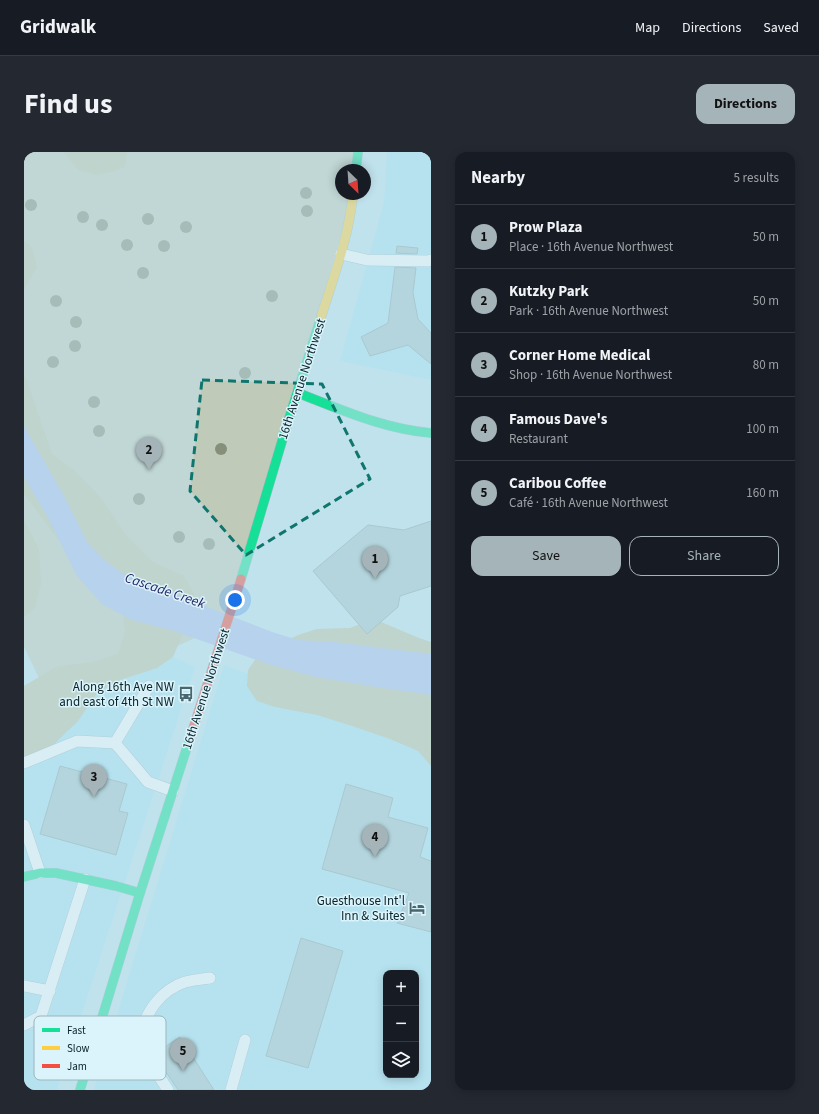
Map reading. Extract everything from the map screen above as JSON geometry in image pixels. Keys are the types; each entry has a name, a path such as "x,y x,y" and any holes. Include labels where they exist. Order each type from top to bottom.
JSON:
{"street":[{"path":"357,164 358,152"},
{"name":"16th Avenue Northwest","path":"103,1016 140,893 206,690 285,431 342,254 353,200"},
{"path":"298,393 379,424 431,433"},
{"path":"24,877 40,873 56,873 140,893"},
{"name":"16th Avenue Northwest","path":"80,1090 83,1080"}],"lane":[{"path":"342,254 367,260 431,260"},
{"path":"115,743 149,686"},
{"path":"24,763 77,741 115,743 148,782 173,791"},
{"path":"24,825 40,873"},
{"path":"41,1016 85,879"},
{"path":"148,1016 154,1003 169,990 185,982 210,978"},
{"path":"24,986 50,991"},
{"path":"24,1025 34,1020"},
{"path":"231,1090 246,1040"},
{"path":"162,1080 168,1090"}],"highlighted area":[{"path":"202,380 322,384 370,479 246,555 190,491"}],"shaded area":[{"path":"387,152 431,152 431,380 340,361 384,202"},
{"path":"173,657 195,667 81,1016 34,1016 34,1080 60,1080 57,1090 24,1090 24,722"},
{"path":"224,665 431,743 431,1090 94,1090 97,1080 166,1080 166,1016 117,1016"}],"green space":[{"path":"24,152 358,152 357,164 335,164 335,200 351,200 226,624 51,703 24,647"},
{"path":"62,152 127,152 125,167 112,172 96,175 78,170 65,153"},
{"path":"24,241 32,248 37,267 24,290"},
{"path":"24,376 26,378 52,454 75,471 101,498 126,535 153,562 184,576 194,594 184,631 173,657 157,668 123,679 98,692 78,721 50,748 24,759 24,686 56,667 97,661 118,654 125,632 122,602 81,570 24,494"},
{"path":"24,520 39,549 41,584 35,608 24,617"},
{"path":"374,619 431,642 431,766 418,751 390,739 317,715 275,707 257,701 247,686 248,670 261,651 317,629 350,628"}],"water":[{"name":"Cascade Creek","path":"24,426 65,498 87,542 103,559 123,574 145,580 184,598 272,632 298,640 335,642 431,654 431,695 316,677 268,664 171,630 132,620 102,604 77,576 47,516 24,477"}],"building":[{"path":"397,246 418,248 417,254 396,253"},
{"path":"395,267 416,268 413,293 418,319 431,333 431,364 408,345 370,356 361,337 388,323"},
{"path":"431,521 431,586 400,596 398,607 367,634 313,571 368,525 404,530"},
{"path":"60,766 127,784 119,811 128,813 116,855 40,834"},
{"path":"346,784 393,798 388,817 428,828 420,857 431,861 431,932 397,923 409,893 322,869"},
{"path":"301,938 343,951 308,1068 266,1056"},
{"path":"180,1037 214,1090 178,1090 166,1072 166,1046"}],"traffic: fast":[{"path":"357,164 358,152"},
{"path":"241,579 321,317"},
{"path":"298,393 363,418 414,431 431,433"},
{"path":"103,1016 190,738"},
{"path":"24,877 40,873 56,873 116,886 140,893"},
{"path":"80,1090 83,1080"}],"traffic: slow":[{"path":"321,317 345,241 352,200"}],"traffic: jam":[{"path":"190,738 241,579"}],"place":[{"name":"Kutzky Park","path":"149,470"},
{"name":"Prow Plaza","path":"375,579"},
{"name":"Along 16th Ave NW and east of 4th St NW","path":"186,694"},
{"name":"Corner Home Medical","path":"94,797"},
{"name":"Famous Dave's","path":"375,857"},
{"name":"Guesthouse Int'l Inn & Suites","path":"417,908"},
{"name":"Caribou Coffee","path":"183,1071"}]}
